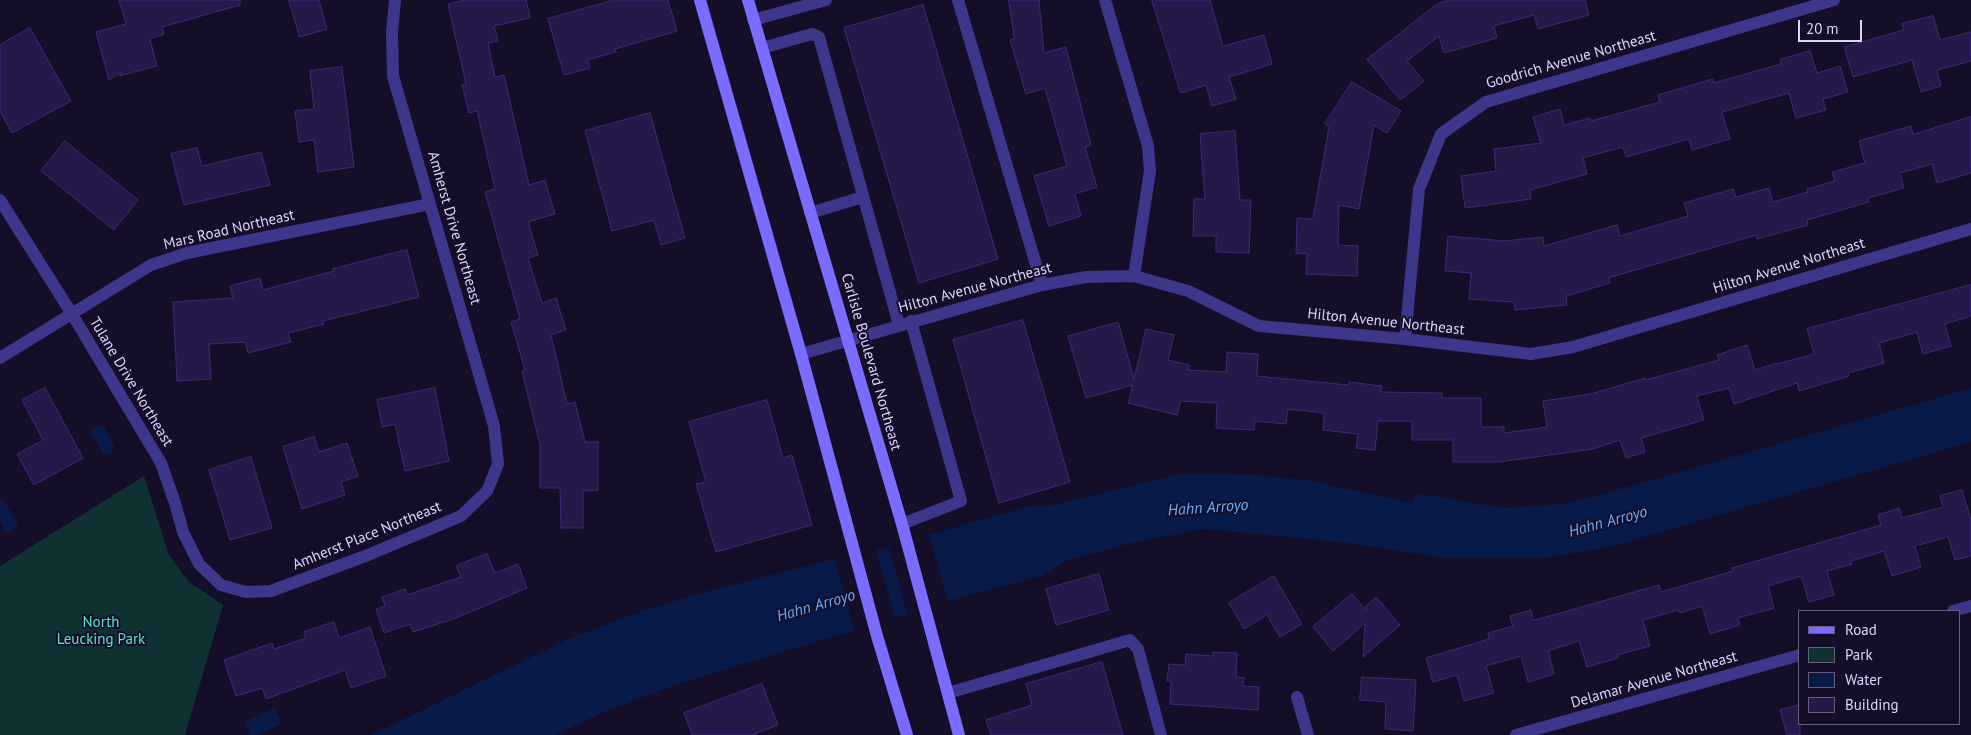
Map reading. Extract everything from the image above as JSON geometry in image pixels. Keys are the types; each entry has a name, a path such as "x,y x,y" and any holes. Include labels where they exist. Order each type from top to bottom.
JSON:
{"main road":[{"path":"700,0 801,354 875,629 907,735"},
{"name":"Carlisle Boulevard Northeast","path":"748,0 904,530 960,735"}],"street":[{"name":"Amherst Drive Northeast","path":"395,0 392,32 393,76 494,426 498,464"},
{"path":"754,20 826,0"},
{"path":"958,0 1042,285"},
{"path":"1105,0 1148,146 1150,171 1134,276"},
{"name":"Goodrich Avenue Northeast","path":"1405,339 1419,189 1441,134 1486,102 1834,0"},
{"path":"762,48 812,34 819,38 863,196 961,501 904,530"},
{"path":"810,213 863,196"},
{"name":"Tulane Drive Northeast","path":"0,200 72,314 161,464 183,532 199,564 221,585"},
{"name":"Mars Road Northeast","path":"0,358 151,265 187,253 430,204"},
{"name":"Hilton Avenue Northeast","path":"801,354 1042,285 1086,277 1134,276 1188,291 1259,326 1405,339 1531,354 1573,348 1971,229"},
{"name":"Amherst Place Northeast","path":"221,585 246,592 271,591 368,555 461,516 487,491 498,464"},
{"path":"1957,610 1971,606"},
{"path":"948,692 1130,640 1138,649 1162,735"},
{"name":"Delamar Avenue Northeast","path":"1516,735 1798,656"},
{"path":"1297,697 1308,735"}],"green space":[{"name":"North Leucking Park","path":"144,476 169,555 188,581 223,605 185,735 0,735 0,566"}],"water":[{"name":"Hahn Arroyo","path":"1971,388 1971,442 1610,547 1545,558 1443,558 1347,543 1204,529 1132,543 1066,561 1041,576 974,594 675,685 595,716 556,735 371,735 573,637 644,610 708,591 881,549 1025,507 1052,505 1183,473 1258,475 1312,481 1412,503 1415,493 1504,508 1564,504"},
{"path":"99,425 104,426 115,447 111,455 103,454 91,433 93,428"},
{"path":"4,500 19,526 7,533 0,521 0,502"},
{"path":"275,708 282,724 256,735 250,735 245,721"}],"pier":[{"path":"928,532 949,604 908,617 888,544"},
{"path":"875,547 896,621 855,633 834,557"}],"building":[{"path":"119,0 240,0 240,5 162,27 164,34 150,39 157,66 119,76 122,72 109,80 96,32 126,24"},
{"path":"289,0 319,0 327,29 300,37"},
{"path":"466,0 526,0 530,18 494,26 498,41 488,43 495,77 504,75 529,185 545,180 555,214 528,222 538,255 528,258 542,303 556,298 566,330 551,335 567,404 575,402 585,442 598,442 598,490 583,491 583,528 561,528 560,488 540,488 540,445 522,371 525,370 511,322 520,319 485,192 495,189 477,111 469,113 462,85 466,84 448,4"},
{"path":"614,0 668,0 677,31 615,49 616,52 587,60 590,68 564,75 548,19"},
{"path":"1009,0 1039,0 1044,53 1066,47 1091,145 1085,147 1097,187 1075,194 1081,216 1049,226 1034,176 1067,166 1045,88 1026,94 1010,40 1014,39"},
{"path":"1152,0 1210,0 1223,46 1264,35 1272,64 1229,77 1236,99 1212,106 1206,85 1181,93"},
{"path":"1449,0 1585,0 1589,15 1538,29 1534,15 1494,26 1497,38 1444,53 1439,36 1407,61 1424,81 1400,100 1367,59 1437,4"},
{"path":"923,5 998,259 919,283 844,28"},
{"path":"1933,16 1940,40 1971,32 1971,61 1937,70 1941,86 1921,92 1912,60 1853,77 1844,47 1904,30 1902,24"},
{"path":"30,28 71,101 12,133 0,111 0,45"},
{"path":"1810,51 1817,73 1840,66 1848,92 1823,99 1826,110 1796,118 1789,93 1722,112 1730,139 1692,150 1689,139 1626,157 1623,147 1583,158 1587,174 1530,190 1531,199 1465,208 1461,176 1496,171 1494,149 1541,143 1533,117 1560,109 1564,125 1590,118 1591,121 1660,102 1658,95 1713,79 1714,83 1781,64 1780,60"},
{"path":"342,67 354,167 318,172 314,140 299,142 295,111 314,109 310,71"},
{"path":"1352,82 1401,111 1387,133 1374,125 1359,209 1339,205 1338,245 1358,246 1357,276 1306,274 1307,254 1296,253 1297,218 1313,219 1329,127 1325,124"},
{"path":"650,113 685,238 661,245 654,220 612,231 585,131"},
{"path":"1971,117 1971,173 1937,183 1932,164 1900,173 1904,188 1868,198 1869,202 1807,220 1808,225 1757,239 1756,235 1608,278 1610,283 1566,296 1567,305 1515,310 1514,302 1469,299 1471,273 1445,271 1448,236 1504,241 1543,237 1544,246 1617,225 1620,236 1688,216 1684,203 1733,189 1736,197 1769,188 1773,202 1808,192 1807,189 1835,181 1832,172 1865,163 1859,141 1911,126 1913,134"},
{"path":"1235,131 1240,200 1251,200 1249,253 1216,252 1216,236 1193,236 1194,199 1205,199 1200,134"},
{"path":"65,141 138,200 114,230 41,171"},
{"path":"197,148 202,166 261,152 270,185 184,205 171,154"},
{"path":"407,250 419,297 323,321 324,324 288,333 291,342 248,353 245,342 209,344 211,379 177,381 173,302 233,298 230,286 260,278 263,290"},
{"path":"1971,285 1971,316 1945,324 1951,346 1923,354 1917,332 1879,343 1884,363 1848,373 1849,376 1799,391 1797,383 1734,404 1729,388 1697,396 1704,420 1641,438 1645,452 1626,458 1620,440 1593,449 1499,462 1453,462 1453,440 1412,440 1412,421 1378,421 1375,450 1356,448 1358,434 1323,430 1324,413 1288,409 1286,424 1255,421 1254,430 1216,428 1217,403 1181,401 1177,415 1128,403 1133,385 1086,398 1068,336 1118,322 1134,379 1146,329 1174,335 1168,360 1189,365 1188,370 1226,372 1227,352 1258,354 1257,376 1348,385 1349,382 1382,386 1381,392 1442,393 1442,398 1481,398 1481,427 1504,427 1504,433 1547,427 1543,401 1591,394 1645,378 1646,380 1719,360 1717,355 1747,345 1755,370 1814,354 1807,329"},
{"path":"1023,320 1070,482 999,503 953,340"},
{"path":"45,388 83,458 34,485 17,454 43,440 22,400"},
{"path":"435,388 449,461 405,471 395,424 382,427 377,400"},
{"path":"767,400 783,458 792,455 812,525 716,552 696,484 706,482 689,422"},
{"path":"314,437 319,452 347,443 358,476 341,482 345,495 302,509 283,447"},
{"path":"251,457 272,528 230,540 209,470"},
{"path":"1962,490 1971,520 1971,556 1955,560 1948,537 1915,546 1921,567 1892,576 1884,551 1851,561 1852,564 1827,571 1834,595 1809,602 1801,576 1768,586 1774,608 1738,618 1740,625 1710,634 1702,606 1680,613 1679,610 1643,620 1650,646 1617,655 1618,658 1587,667 1579,641 1548,651 1554,674 1528,682 1521,656 1486,666 1494,693 1464,701 1457,675 1433,682 1426,658 1489,639 1488,633 1513,626 1510,616 1531,610 1533,620 1659,585 1661,592 1733,571 1732,568 1881,525 1878,515 1899,508 1902,518 1943,507 1940,496"},
{"path":"487,554 495,573 518,564 527,588 456,618 413,632 410,624 384,633 376,609 385,606 382,597 405,589 407,595 461,577 456,566"},
{"path":"1099,574 1109,610 1056,625 1046,589"},
{"path":"1274,576 1302,624 1280,637 1267,615 1244,629 1229,603"},
{"path":"1352,594 1366,610 1366,606 1376,597 1400,625 1363,657 1365,623 1333,651 1313,627"},
{"path":"334,622 339,638 370,627 386,676 351,688 345,670 266,699 262,688 236,696 224,660 272,643 274,649 306,638 304,632"},
{"path":"1213,652 1237,653 1236,677 1244,678 1243,686 1259,687 1258,710 1170,704 1171,681 1167,681 1169,664 1185,665 1186,654 1213,656"},
{"path":"1102,662 1123,735 991,735 986,720 1032,705 1026,684"},
{"path":"1362,677 1416,680 1413,731 1385,729 1386,702 1360,700"},
{"path":"762,684 778,725 752,735 692,735 684,713"},
{"path":"1798,706 1800,735 1787,735 1780,710"}]}
